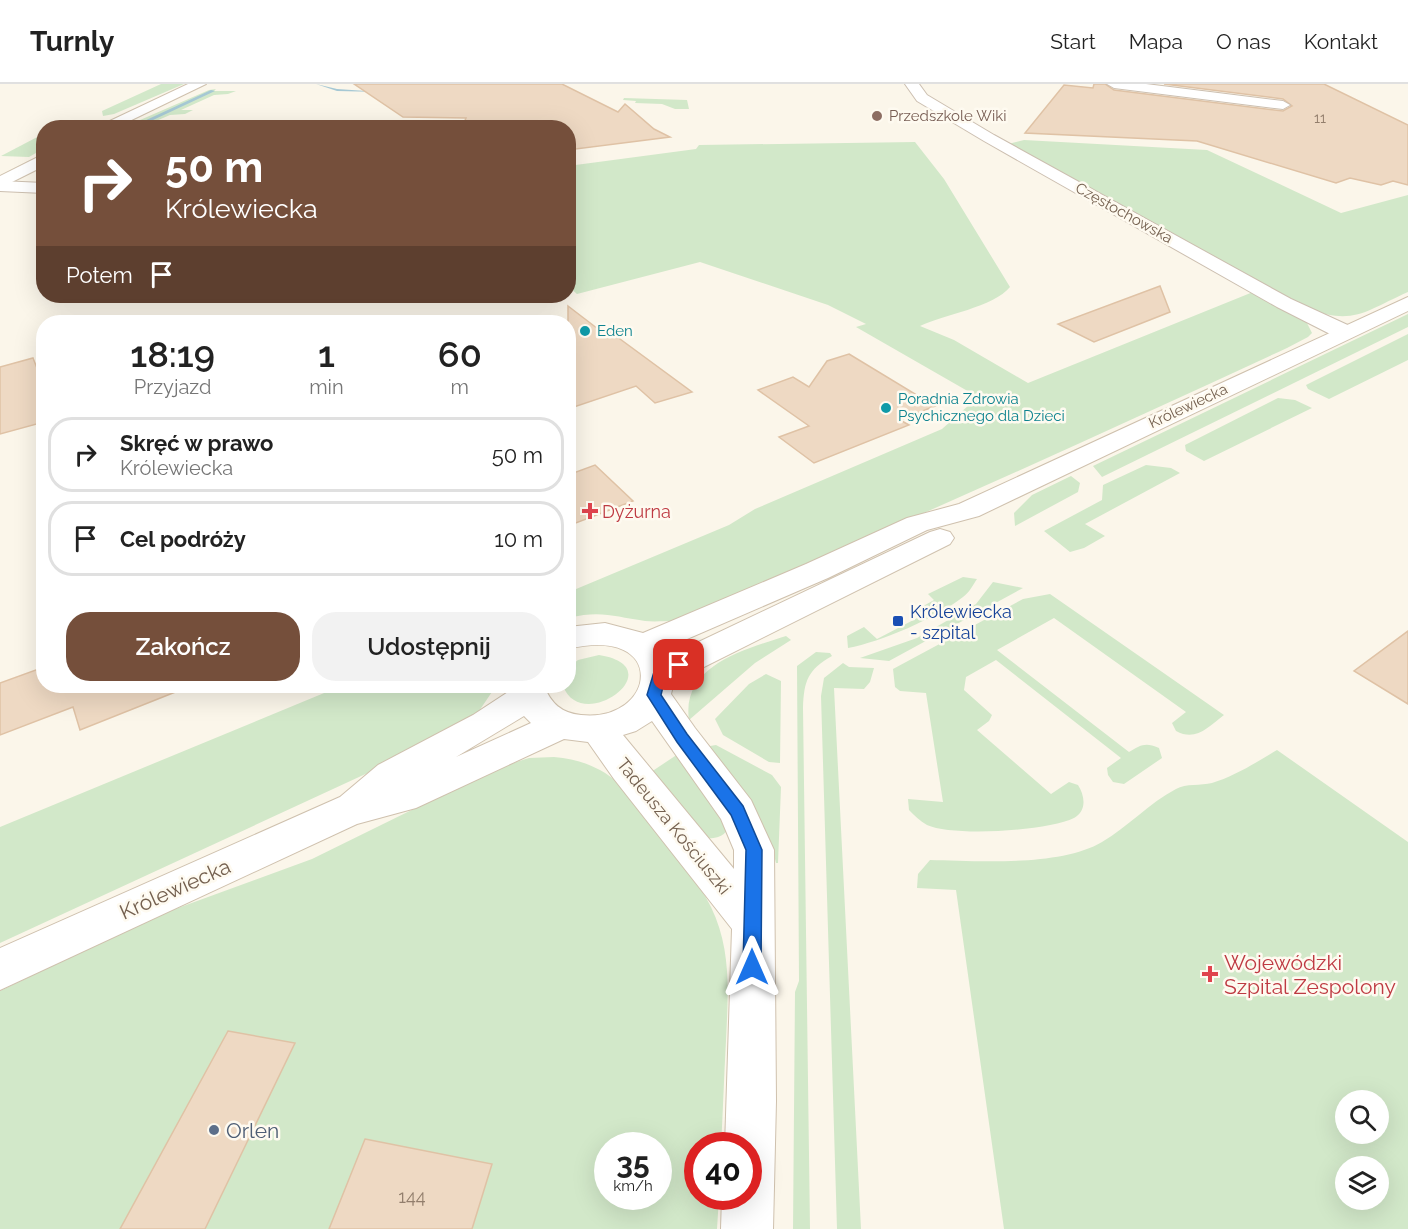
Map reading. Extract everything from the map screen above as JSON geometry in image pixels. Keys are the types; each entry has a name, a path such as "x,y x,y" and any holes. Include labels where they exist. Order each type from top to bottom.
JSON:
{"street":[{"path":"120,120 199,84"},
{"name":"Częstochowska","path":"912,84 917,94 929,103 989,138 1284,303 1344,332"},
{"path":"1114,84 1283,105"},
{"path":"0,184 36,164"},
{"path":"0,184 36,187"},
{"name":"Królewiecka","path":"642,646 817,571 917,524 969,510 1408,303"},
{"name":"Królewiecka","path":"0,969 349,810 403,797 580,726 632,717 641,711 656,685 948,534 969,510"},
{"path":"576,637 601,633 630,640 642,646"},
{"name":"Tadeusza Kościuszki","path":"642,646 656,664 656,685 682,738 737,811 754,850 751,1132"},
{"name":"Królewiecka","path":"349,810 391,775 485,724 525,693"},
{"path":"529,693 535,707 546,718 580,726"},
{"name":"Tadeusza Kościuszki","path":"580,726 627,770 752,922"},
{"name":"Tadeusza Kościuszki","path":"747,1229 748,1210"}],"green space":[{"path":"161,84 184,84 114,114 103,116 102,111"},
{"path":"209,90 236,91 214,95 181,110 193,110 185,114 170,115 158,120 140,120"},
{"path":"624,98 687,100 689,109 675,109 662,104 635,103 636,101 623,100"},
{"path":"36,138 36,153 29,157 1,156"},
{"path":"1024,140 1207,150 1341,213 1408,195 1408,292 1371,310 1349,316 1324,314 1309,309 1008,144"},
{"path":"915,142 944,179 1010,287 981,305 920,326 954,340 1028,383 1253,292 1306,321 1312,333 1287,348 1058,453 674,621 645,621 599,614 576,617 576,589 729,525 755,509 942,429 978,397 856,327 866,324 828,305 700,262 576,293 576,165 696,149 699,145"},
{"path":"1408,314 1408,327 1102,477 1093,466"},
{"path":"1408,334 1408,360 1329,399 1308,389 1306,385"},
{"path":"1278,398 1295,400 1312,408 1204,461 1186,451 1185,445"},
{"path":"1146,465 1171,468 1180,473 1085,524 1105,536 1084,548 1070,552 1044,531 1102,500 1103,485"},
{"path":"1071,476 1080,483 1078,492 1015,526 1014,513 1032,495"},
{"path":"963,577 977,579 967,593 952,605 892,635 848,648 847,636 864,627 877,639 923,615 918,609 934,600 928,594"},
{"path":"993,582 1023,588 889,661 860,658 917,638 976,604"},
{"path":"1050,594 1224,715 1196,734 1183,734 1176,731 1172,723 1186,712 1054,618 997,650 1129,752 1140,746 1150,745 1159,748 1162,758 1124,784 1113,782 1108,775 1107,768 1121,758 996,660 966,677 964,690 992,715 989,721 977,730 1051,794 1069,782 1078,785 1083,798 1083,807 1074,818 1061,823 1023,829 957,831 927,825 909,810 908,799 943,802 926,693 900,691 895,687 893,669 1023,599"},
{"path":"786,636 791,640 755,663 689,720 689,701 695,686 706,673 720,662 736,654"},
{"path":"816,652 830,653 832,656 817,666 809,677 806,683 803,708 810,1229 793,1229 795,992 799,981 797,666"},
{"path":"599,655 620,662 628,672 626,683 617,694 603,701 587,704 573,700 568,693 576,693 576,662"},
{"path":"843,663 849,667 874,668 870,682 864,689 834,688 861,1229 837,1229 821,696 824,678"},
{"path":"766,674 781,681 780,763 769,762 723,735 715,719 749,684"},
{"path":"324,693 491,693 477,714 385,765 0,943 0,827"},
{"path":"716,745 772,775 781,787 778,863 776,863 765,829 748,800 704,747"},
{"name":"Wojewódzki Szpital Zespolony","path":"1277,750 1408,842 1408,1229 1004,1229 956,890 917,888 918,874 930,860 1018,861 1042,859 1084,850 1112,836 1176,789 1208,784 1246,768"},
{"path":"678,754 730,825 722,835 715,838 702,838 648,774"},
{"path":"554,757 581,762 604,772 619,783 668,843 702,890 711,907 718,923 726,956 728,990 722,1132 684,1132 684,1210 718,1210 717,1229 0,1229 0,991 156,916 312,859 497,768 529,758"}],"building":[{"path":"354,84 562,84 618,112 625,104 654,129 670,137 576,149 576,120 465,120 466,118 403,117"},
{"path":"1094,84 1105,84 1114,90 1283,111 1292,106 1283,99 1164,84 1324,84 1408,125 1408,185 1393,181 1381,185 1350,178 1336,183 1197,141 1025,133 1064,85 1093,88"},
{"path":"1160,286 1170,312 1094,342 1058,324"},
{"path":"568,306 602,332 605,328 692,392 655,403 636,386 576,406 576,315 568,315"},
{"name":"Poradnia Zdrowia Psychicznego dla Dzieci","path":"849,354 935,406 900,420 909,425 814,463 779,437 809,426 758,390 793,377 809,387 827,361"},
{"path":"33,358 36,366 36,424 0,434 0,367"},
{"path":"595,465 633,501 576,523 576,472"},
{"path":"1408,631 1408,704 1354,671"},
{"path":"36,670 36,693 173,693 80,730 73,707 0,735 0,683"},
{"name":"Orlen","path":"228,1031 295,1043 205,1229 120,1229"},
{"path":"365,1139 492,1164 472,1229 329,1229"}],"waterway":[{"path":"318,84 337,90 379,92"},
{"path":"149,120 213,91"}],"place":[{"name":"Przedszkole Wiki","path":"877,116"},
{"name":"Eden","path":"585,331"},
{"name":"Poradnia Zdrowia Psychicznego dla Dzieci","path":"886,408"},
{"name":"Dyżurna","path":"590,511"},
{"name":"Królewiecka - szpital","path":"898,621"},
{"name":"Wojewódzki Szpital Zespolony","path":"1210,974"},
{"name":"Orlen","path":"214,1130"}],"route":[{"path":"679,665 659,675 654,695 682,738 737,811 754,850 752,967"}]}
